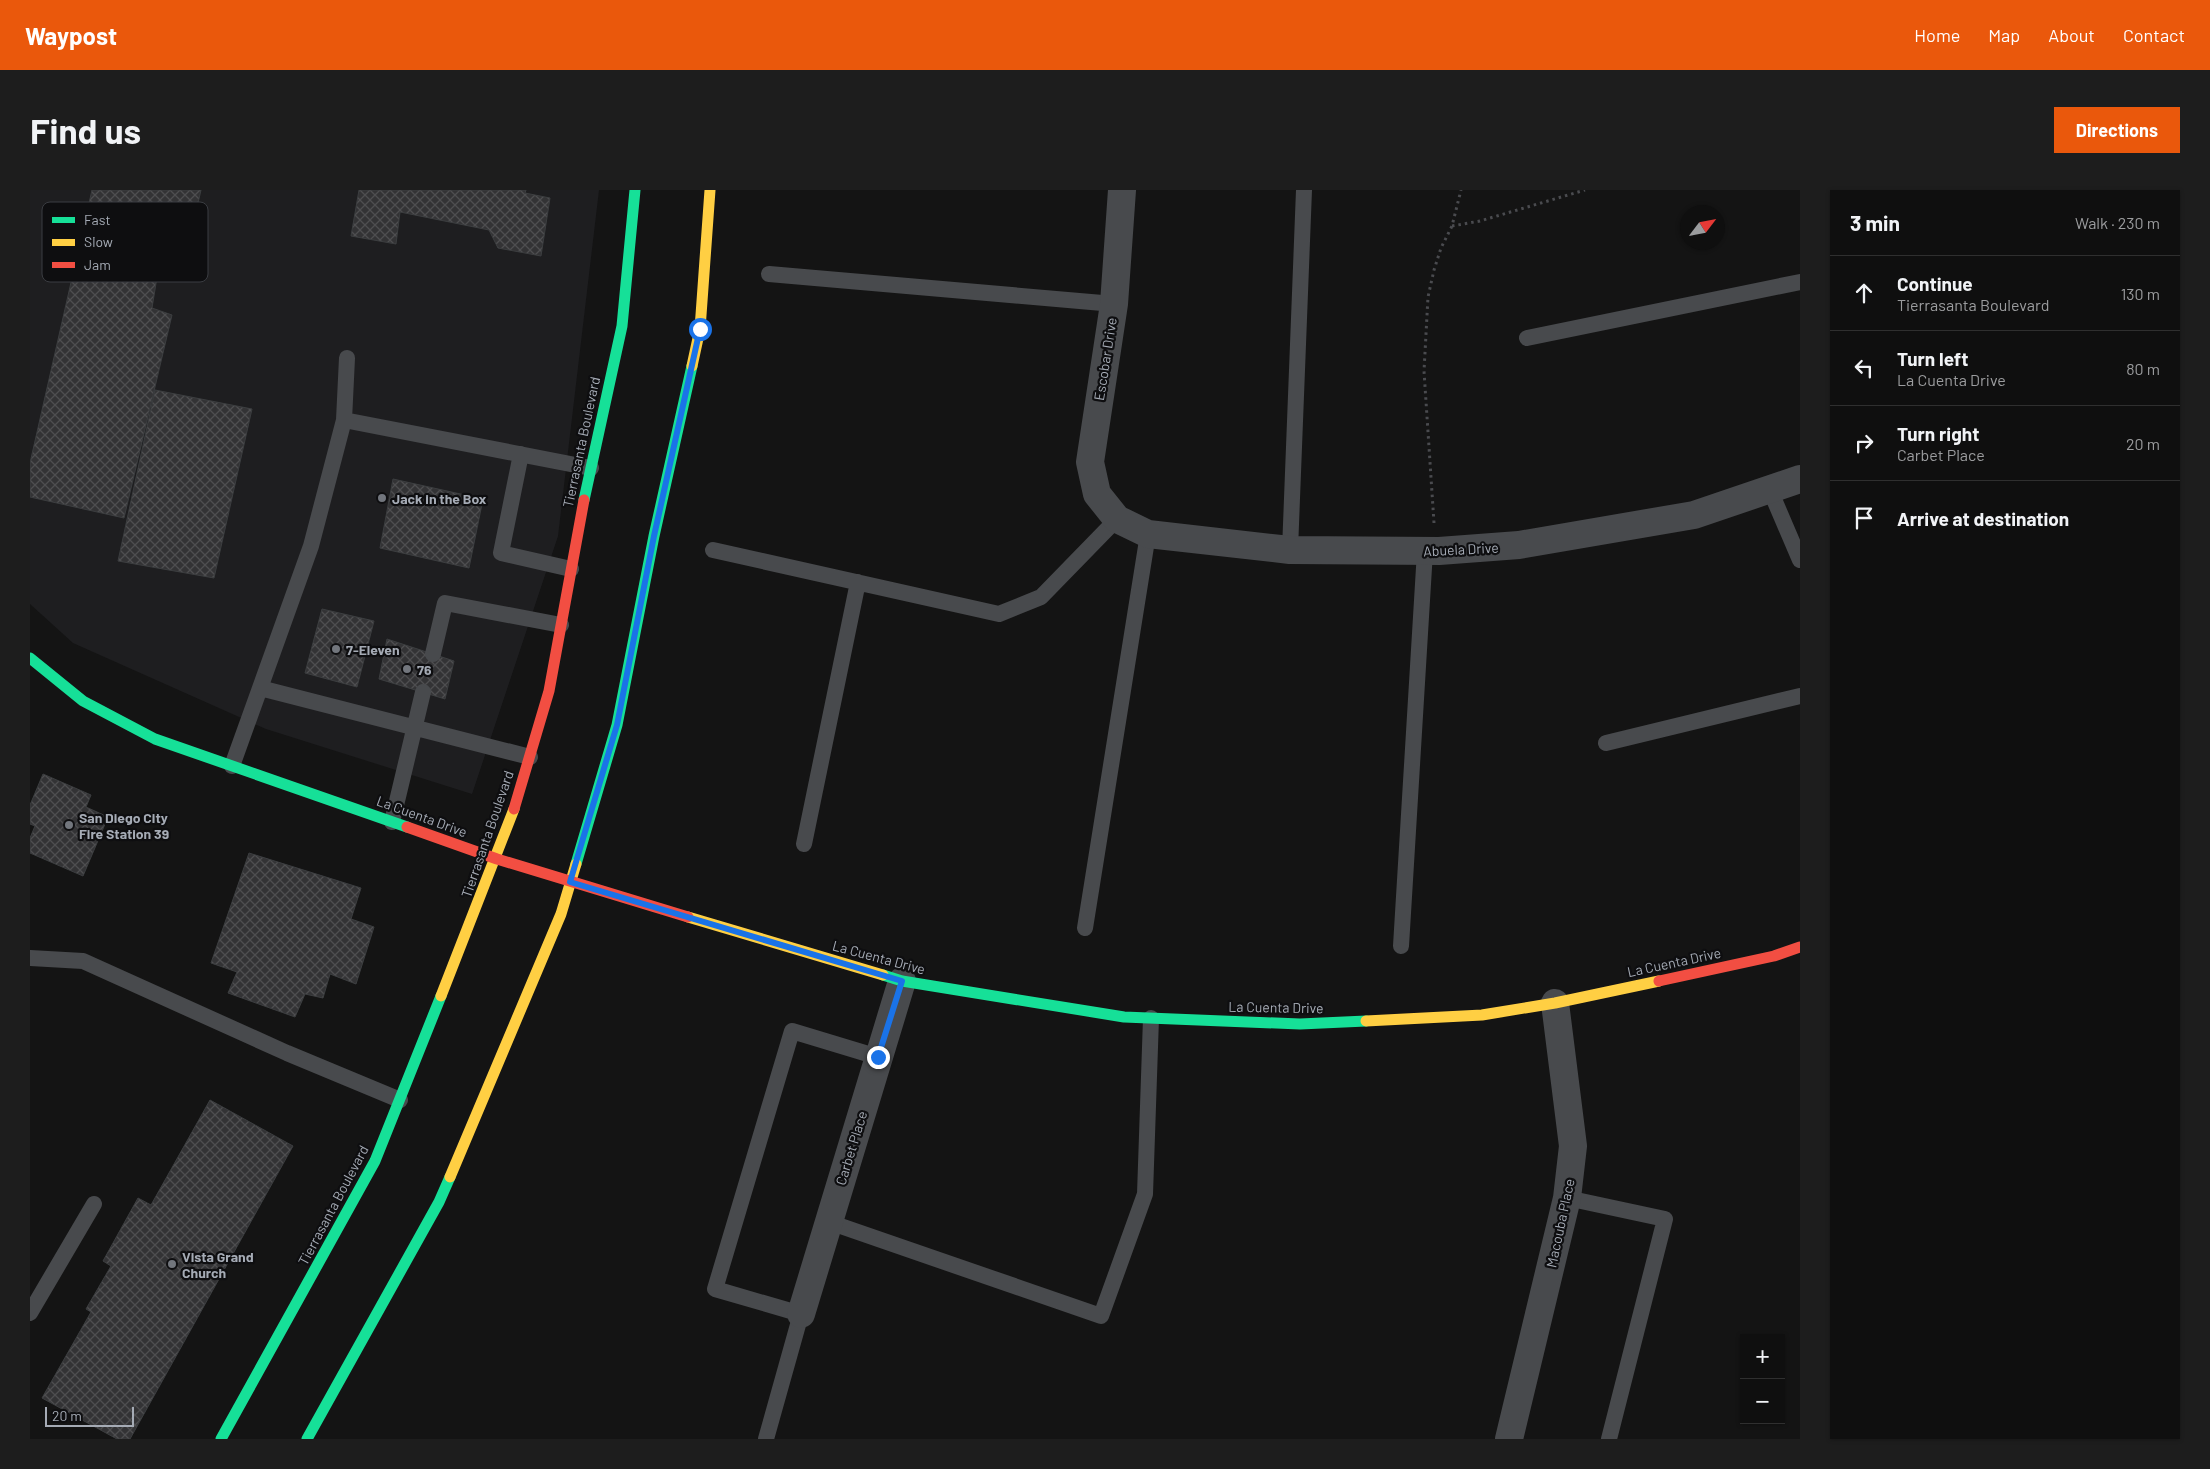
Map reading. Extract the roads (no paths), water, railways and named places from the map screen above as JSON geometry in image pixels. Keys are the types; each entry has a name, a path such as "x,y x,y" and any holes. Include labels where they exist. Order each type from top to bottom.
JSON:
{"main road":[{"name":"Tierrasanta Boulevard","path":"221,1439 375,1161 497,859 549,691 591,468 622,326 635,190"},
{"path":"307,1439 439,1202 562,914 617,725 654,536 700,329 710,190"},
{"name":"La Cuenta Drive","path":"30,658 83,701 155,739 497,859 902,981 1124,1017 1300,1024 1482,1015 1555,1003 1774,956 1800,947"}],"street":[{"name":"Escobar Drive","path":"1117,520 1097,494 1090,462 1114,304 1122,190"},
{"name":"Abuela Drive","path":"1117,520 1148,534 1290,550 1432,551 1519,545 1694,516 1800,479"},
{"name":"Carbet Place","path":"801,1314 902,981"},
{"name":"Macouba Place","path":"1509,1439 1568,1198 1573,1146 1555,1003"}],"lane":[{"path":"1290,550 1304,190"},
{"path":"769,274 1114,304"},
{"path":"1526,338 1800,282"},
{"path":"232,766 311,546 344,420 347,358"},
{"path":"344,420 591,468"},
{"path":"521,454 501,554 571,569"},
{"path":"1770,490 1800,560"},
{"path":"713,550 999,614 1041,597 1117,520"},
{"path":"1085,928 1148,534"},
{"path":"1401,946 1432,551"},
{"path":"804,844 858,582"},
{"path":"433,654 445,603 561,625"},
{"path":"260,688 530,757"},
{"path":"392,822 423,692"},
{"path":"1606,743 1800,696"},
{"path":"30,958 83,961 287,1053 400,1100"},
{"path":"829,1222 1101,1316 1145,1194 1151,1018"},
{"path":"766,1439 801,1314 716,1289 792,1031 878,1057"},
{"path":"1568,1198 1666,1219 1609,1439"},
{"path":"30,1313 94,1204"}],"place":[{"name":"Jack in the Box","path":"382,498"},
{"name":"7-Eleven","path":"336,649"},
{"name":"76","path":"407,669"},
{"name":"San Diego City Fire Station 39","path":"69,825"},
{"name":"Vista Grand Church","path":"172,1264"}]}
